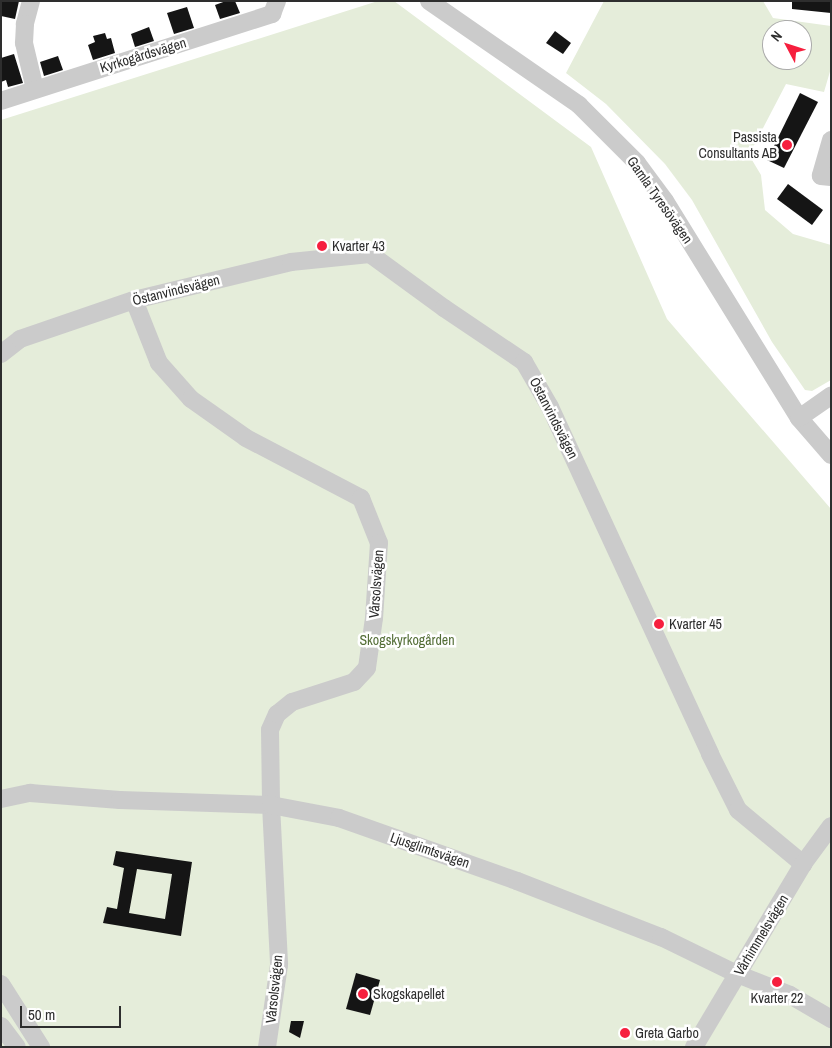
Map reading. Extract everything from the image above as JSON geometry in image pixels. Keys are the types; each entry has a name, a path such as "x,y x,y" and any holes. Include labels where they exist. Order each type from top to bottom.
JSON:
{"street":[{"path":"31,1 25,24 24,43 34,89"},
{"name":"Kyrkogårdsvägen","path":"1,101 272,14 277,1"},
{"name":"Gamla Tyresövägen","path":"429,1 454,8 579,105 637,163 680,224 799,418 831,455"},
{"path":"819,175 831,140"},
{"name":"Östanvindsvägen","path":"1,354 20,339 134,300 291,262 370,254 444,308 524,362 550,407 724,786 738,810 803,864"},
{"name":"Vårsolsvägen","path":"134,300 160,363 191,399 246,438 361,498 379,543 374,618 367,668 354,682 292,702 277,714 270,730 271,805 279,965 267,1047"},
{"path":"799,418 831,396"},
{"name":"Ljusglimtsvägen","path":"1,799 30,793 120,800 271,805 339,818 517,881 661,937 737,974 790,995 831,1019"},
{"name":"Vårhimmelsvägen","path":"694,1047 803,864 831,826"},
{"path":"1,984 41,1047"},
{"path":"1,1026 18,1047"}],"green space":[{"name":"Skogskyrkogården","path":"378,1 394,1 591,147 667,319 831,509 831,1047 1,1047 1,120"},
{"path":"604,1 763,1 773,18 788,20 762,20 762,70 812,70 812,23 831,26 831,68 824,92 786,84 749,155 761,175 765,210 793,234 831,245 831,380 812,391 805,390 772,342 692,200 665,164 606,104 566,73"}],"building":[{"path":"1,1 19,1 15,19 1,16"},
{"path":"226,1 235,1 240,13 220,19 215,5"},
{"path":"792,1 831,1 831,13 792,9"},
{"path":"187,7 194,28 174,34 167,13"},
{"path":"149,27 154,41 135,47 131,34"},
{"path":"555,31 571,43 563,54 546,43"},
{"path":"105,33 107,39 111,38 115,53 93,60 88,45 95,42 93,36"},
{"path":"14,54 23,83 8,87 6,80 1,82 1,58"},
{"path":"58,56 63,70 44,76 40,62"},
{"path":"800,93 818,102 784,168 767,160"},
{"path":"788,184 823,210 812,225 777,199"},
{"path":"116,851 192,862 181,936 103,923 107,907 117,909 124,868 113,865","holes":["137,869 172,874 165,919 129,913"]},
{"name":"Skogskapellet","path":"356,973 380,980 370,1015 346,1009"},
{"path":"291,1021 304,1021 300,1038 289,1032"}],"place":[{"name":"Passista Consultants AB","path":"787,145"},
{"name":"Kvarter 43","path":"322,246"},
{"name":"Kvarter 45","path":"659,624"},
{"name":"Kvarter 22","path":"777,982"},
{"name":"Skogskapellet","path":"363,994"},
{"name":"Greta Garbo","path":"625,1033"}]}
